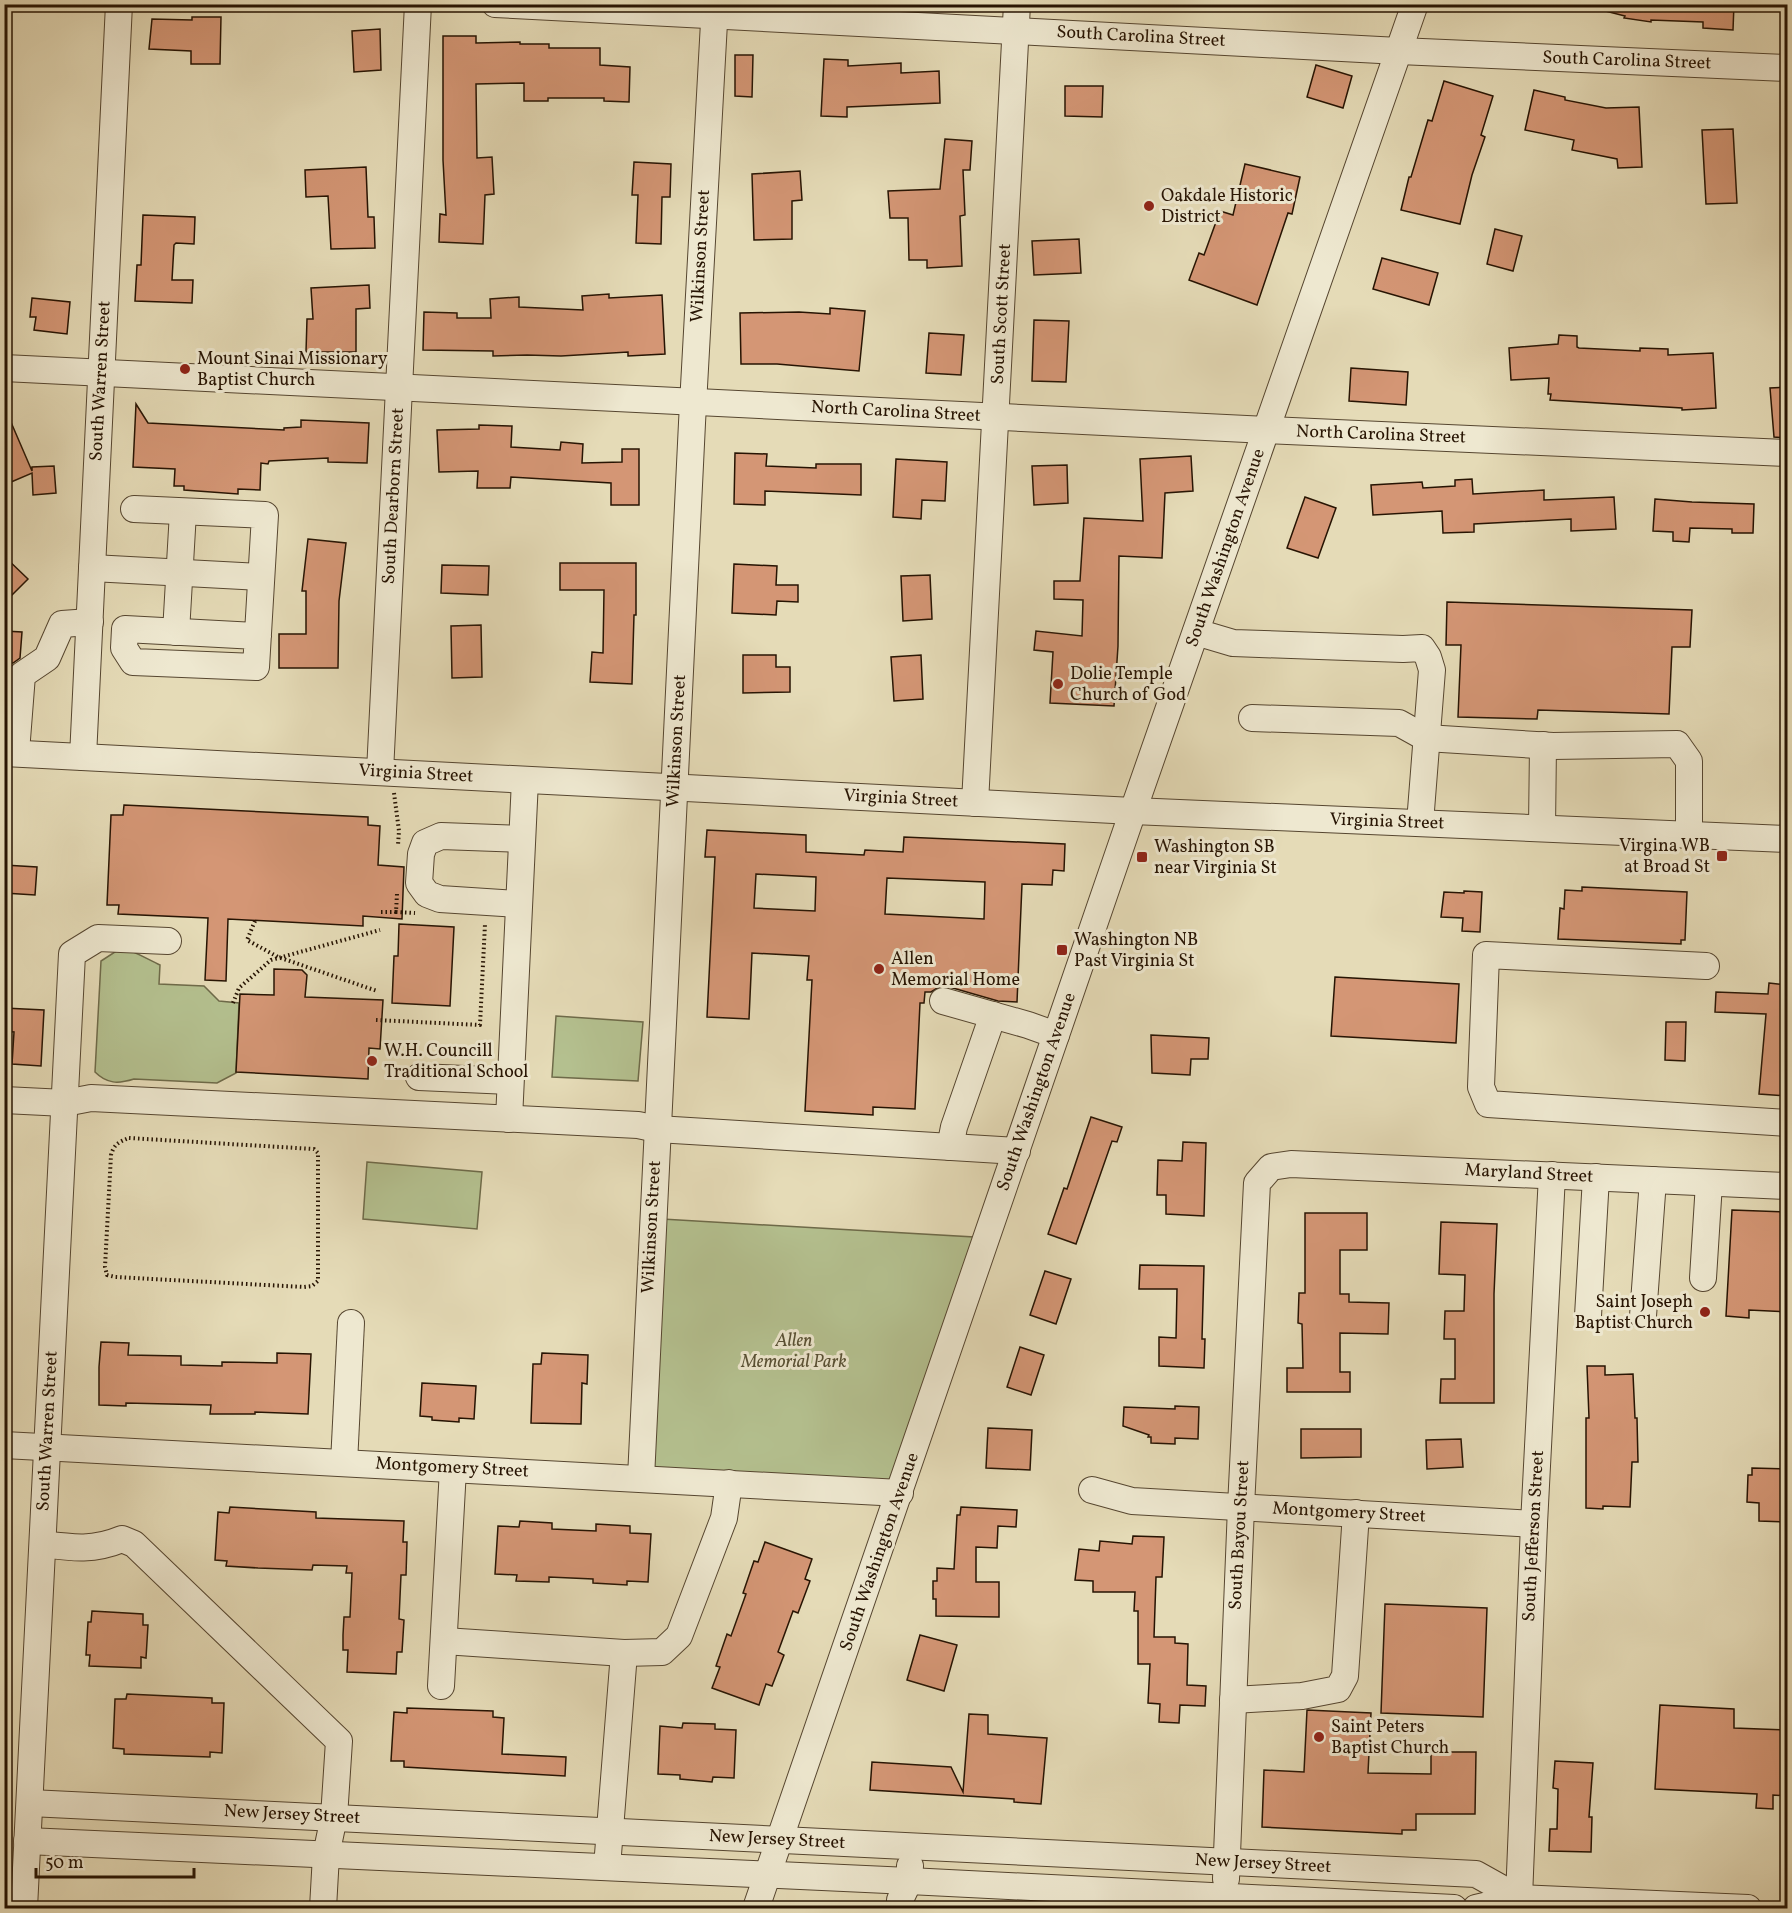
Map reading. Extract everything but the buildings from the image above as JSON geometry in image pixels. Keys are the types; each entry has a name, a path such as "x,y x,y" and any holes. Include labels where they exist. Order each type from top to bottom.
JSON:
{"street":[{"name":"South Warren Street","path":"83,757 119,4"},
{"name":"South Dearborn Street","path":"388,779 399,387 418,4"},
{"name":"South Carolina Street","path":"495,4 714,10 1016,31 1788,68"},
{"name":"South Scott Street","path":"975,803 1017,4"},
{"name":"South Washington Avenue","path":"756,1908 1133,811 1415,4"},
{"name":"Wilkinson Street","path":"640,1478 714,10"},
{"name":"North Carolina Street","path":"4,368 693,403 1788,453"},
{"path":"8,752 22,675 47,657 62,624 124,648 133,662 256,667 265,515 134,509"},
{"path":"176,632 183,512"},
{"path":"92,568 261,577"},
{"path":"124,648 125,629 258,636"},
{"path":"1196,632 1233,644 1422,648 1432,670 1420,823"},
{"path":"1252,718 1399,723 1426,738 1543,745 1677,744 1689,761 1689,834"},
{"path":"1542,828 1543,745"},
{"name":"Virginia Street","path":"8,752 388,779 525,780 1133,811 1788,839"},
{"path":"509,1119 525,780"},
{"path":"518,904 440,899 427,894 419,883 421,854 425,843 441,836 521,839"},
{"name":"South Warren Street","path":"24,1908 15,1878 27,1840 30,1803 72,954 98,938 168,941"},
{"path":"1706,966 1486,955 1481,1087 1488,1104 1788,1123"},
{"path":"944,1001 1056,1035"},
{"path":"950,1147 954,1126 993,1015"},
{"path":"418,1077 510,1081"},
{"path":"4,1100 65,1103 91,1098 638,1125 657,1129 1017,1151"},
{"name":"Maryland Street","path":"1271,1167 1291,1164 1788,1186"},
{"name":"South Bayou Street","path":"1225,1903 1257,1183 1271,1167"},
{"name":"South Jefferson Street","path":"1519,1898 1534,1524 1552,1175"},
{"path":"1588,1316 1596,1177"},
{"path":"1643,1316 1653,1180"},
{"path":"1703,1278 1709,1183"},
{"path":"344,1463 351,1323"},
{"name":"Montgomery Street","path":"4,1445 900,1493"},
{"path":"441,1686 453,1469"},
{"path":"444,1641 624,1653 662,1652 679,1636 724,1518 729,1483"},
{"name":"Montgomery Street","path":"1092,1490 1132,1501 1534,1524"},
{"path":"1233,1700 1302,1696 1338,1689 1345,1676 1356,1514"},
{"path":"43,1544 95,1548 122,1539 134,1544 339,1742 334,1817 326,1855 323,1908"},
{"path":"607,1867 624,1653"},
{"name":"New Jersey Street","path":"30,1803 1476,1874 1519,1898"},
{"name":"New Jersey Street","path":"27,1840 909,1881 1225,1903 1454,1908"},
{"path":"900,1908 900,1900 909,1881 911,1847"},
{"name":"New Jersey Street","path":"1476,1908 1519,1898 1748,1908"}],"path":[{"path":"388,779 399,831 398,849"},
{"path":"396,912 397,894"},
{"path":"381,912 418,914"},
{"path":"376,1020 480,1026 485,917"},
{"path":"255,921 247,940 278,957 377,991"},
{"path":"233,1003 239,988 271,960 380,930"},
{"path":"129,1138 314,1149 318,1153 318,1259 318,1281 312,1286 304,1287 107,1275 106,1256 113,1147 118,1142 129,1138"}],"green space":[{"path":"121,948 160,965 159,984 204,986 219,1001 239,1003 236,1073 217,1083 134,1079 113,1082 95,1072 101,961"},
{"path":"556,1016 643,1022 638,1081 552,1077"},
{"path":"367,1162 482,1172 477,1229 363,1219"},
{"name":"Allen Memorial Park","path":"662,1219 974,1237 891,1482 651,1470"}],"place":[{"name":"Oakdale Historic District","path":"1149,206"},
{"name":"Mount Sinai Missionary Baptist Church","path":"185,369"},
{"name":"Dolie Temple Church of God","path":"1058,684"},
{"name":"Virgina WB at Broad St","path":"1722,856"},
{"name":"Washington SB near Virginia St","path":"1142,857"},
{"name":"Washington NB Past Virginia St","path":"1062,950"},
{"name":"Allen Memorial Home","path":"879,969"},
{"name":"W.H. Councill Traditional School","path":"372,1061"},
{"name":"Saint Joseph Baptist Church","path":"1705,1312"},
{"name":"Saint Peters Baptist Church","path":"1319,1737"}]}
